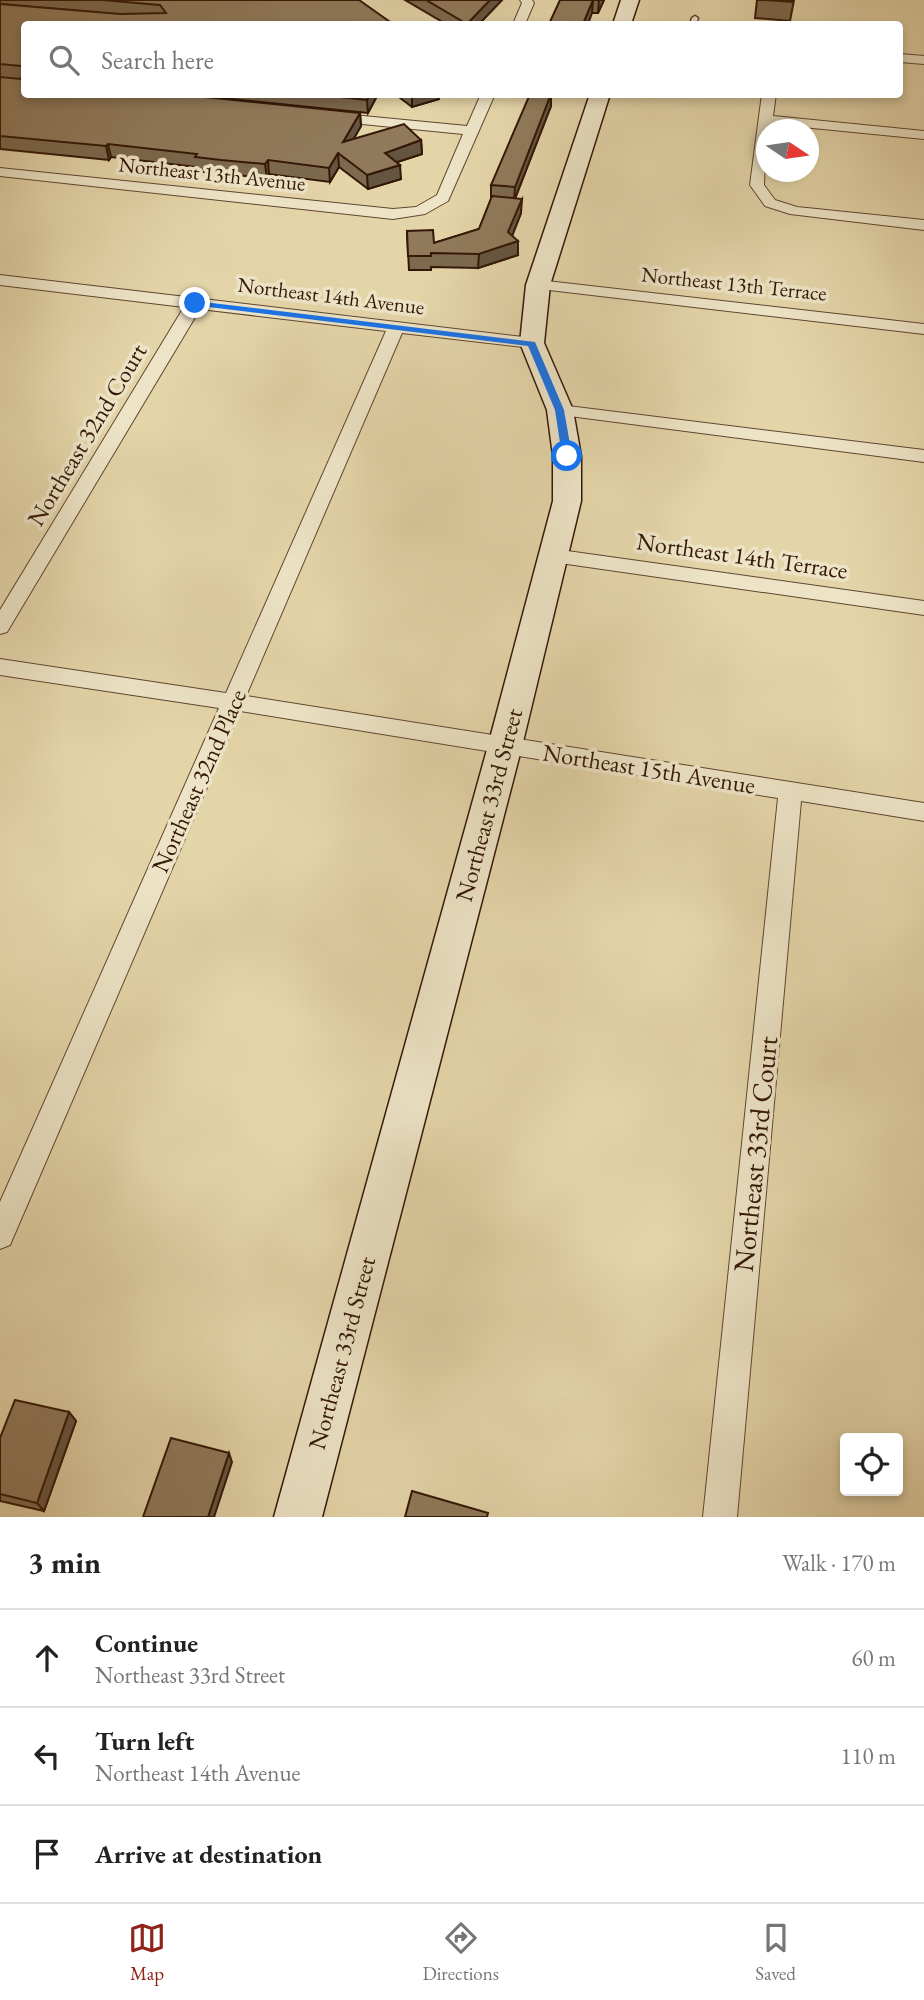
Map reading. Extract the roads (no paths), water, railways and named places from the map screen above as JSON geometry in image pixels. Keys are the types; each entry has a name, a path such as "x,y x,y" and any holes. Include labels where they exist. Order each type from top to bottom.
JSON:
{"street":[{"path":"520,21 528,3 526,0"},
{"path":"623,21 630,0"},
{"path":"903,58 924,60"},
{"path":"323,116 473,131 486,98"},
{"name":"Northeast 33rd Street","path":"298,1517 505,746 567,501 567,456 560,410 532,344 538,285 599,98"},
{"path":"765,119 768,98"},
{"path":"819,124 924,135"},
{"name":"Northeast 13th Avenue","path":"0,172 393,214 421,211 443,198 473,131"},
{"path":"757,182 770,203 795,211 924,225"},
{"name":"Northeast 14th Avenue","path":"0,281 532,344"},
{"name":"Northeast 13th Terrace","path":"538,285 924,329"},
{"name":"Northeast 32nd Court","path":"0,627 195,303"},
{"name":"Northeast 32nd Place","path":"0,1235 396,327"},
{"path":"560,410 924,456"},
{"name":"Northeast 14th Terrace","path":"553,556 924,608"},
{"name":"Northeast 15th Avenue","path":"0,667 924,812"},
{"name":"Northeast 33rd Court","path":"720,1517 790,791"}]}
